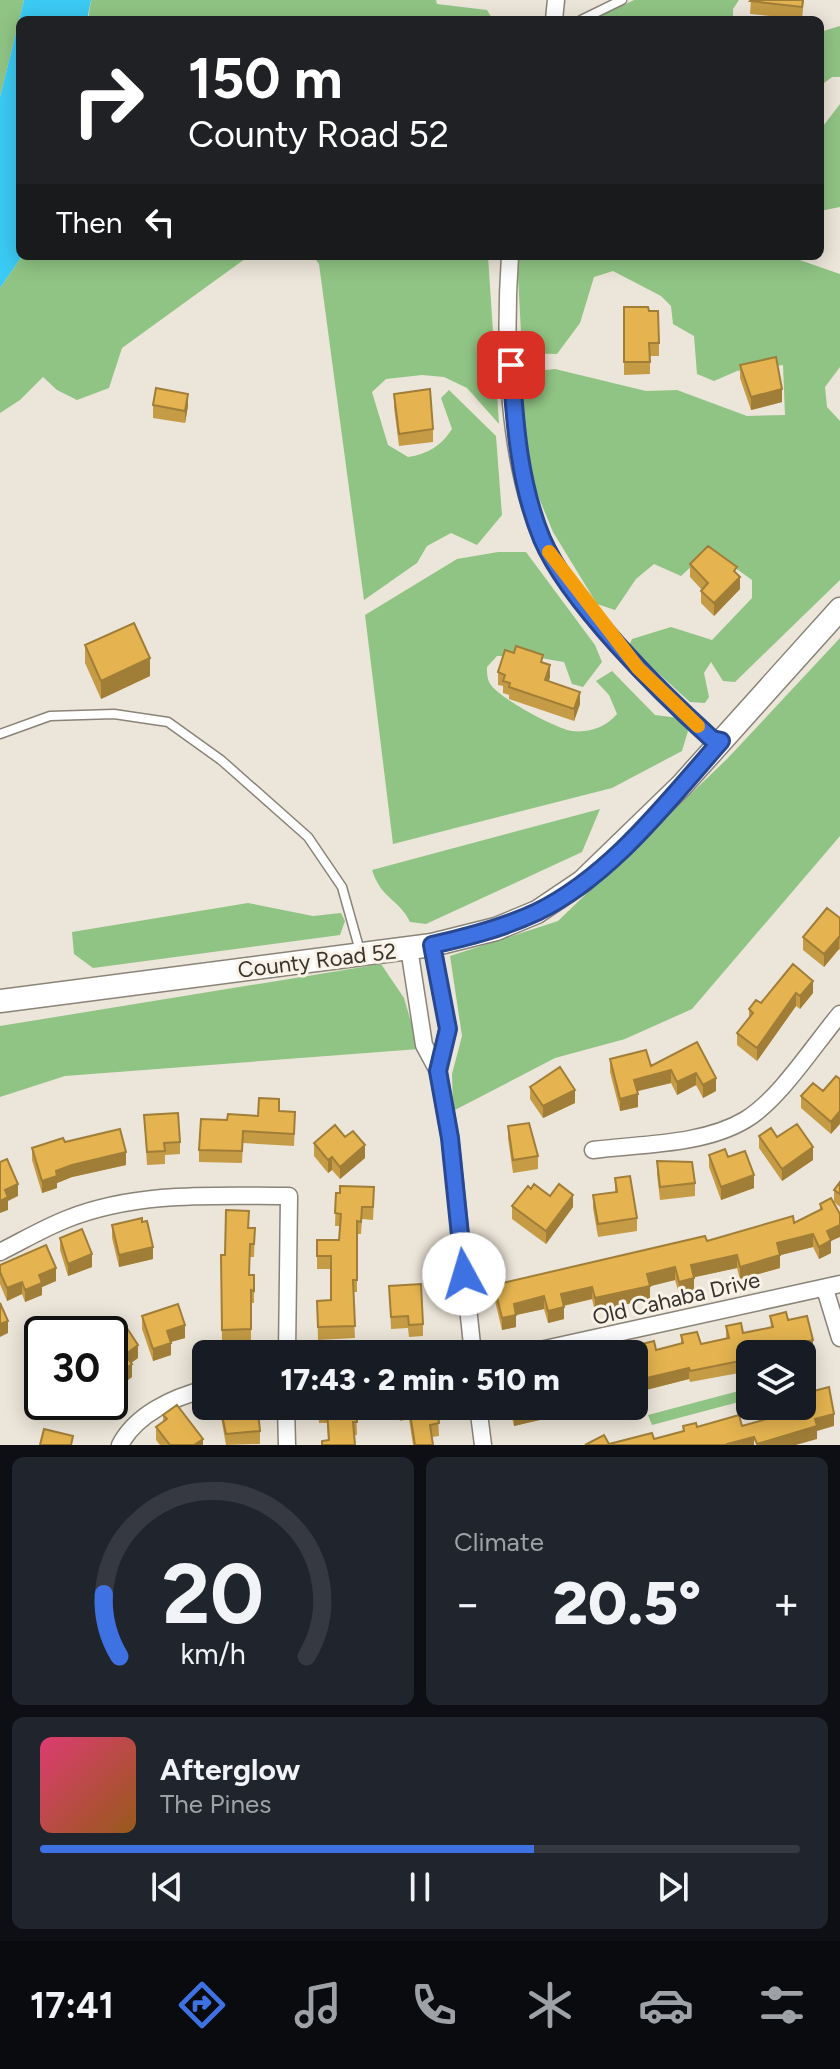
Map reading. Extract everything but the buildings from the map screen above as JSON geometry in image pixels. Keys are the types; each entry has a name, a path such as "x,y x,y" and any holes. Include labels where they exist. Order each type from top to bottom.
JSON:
{"main road":[{"name":"County Road 52","path":"0,1001 432,945 496,929 557,901 626,843 840,609"}],"street":[{"path":"510,260 509,345 521,470 543,542 561,571 638,668 712,739 721,741"},
{"path":"432,945 448,1029 438,1071"},
{"path":"409,948 424,1045 438,1071 450,1138 472,1340"},
{"path":"593,1150 699,1136 746,1120 773,1095 840,1014"},
{"path":"0,1252 67,1219 113,1205 175,1195 289,1196 287,1340"},
{"path":"832,1287 840,1338"},
{"name":"Old Cahaba Drive","path":"587,1340 832,1287"},
{"path":"120,1445 127,1432 174,1397 192,1392"},
{"path":"286,1420 287,1445"},
{"path":"480,1420 483,1445"}],"lane":[{"path":"589,16 622,0"},
{"path":"0,734 50,716 74,714 168,722 221,760 308,837 342,887 361,955"}],"green space":[{"path":"0,0 24,0 20,16 16,16 16,32 0,97"},
{"path":"91,0 436,0 437,4 487,10 491,16 89,16"},
{"path":"634,0 739,0 733,9 733,16 600,16"},
{"path":"840,26 840,77 832,77 824,83 824,31"},
{"path":"840,104 840,207 824,210 824,125"},
{"path":"19,260 243,260 122,348 109,388 77,400 57,390 43,377 20,400 0,413 0,288"},
{"path":"316,260 488,260 499,424 467,388 444,377 422,375 386,379 372,392 388,445 408,457 433,448 452,429 441,398 449,390 496,436 502,515 477,545 451,533 427,546 417,563 364,600 319,264"},
{"path":"517,260 800,260 840,274 840,367 825,387 827,407 840,421 840,580 735,682 723,681 711,662 704,673 709,697 705,703 690,702 629,646 632,639 671,627 712,640 752,598 752,580 727,562 705,554 681,576 654,564 636,579 615,610 597,604 553,532 529,474 517,373 555,369 646,391 677,390 747,416 785,415 783,365 737,371 714,381 697,374 694,336 673,324 671,306 661,296 613,271 594,277 580,323 557,354 522,353"},
{"path":"498,552 526,552 595,645 602,662 583,687 572,684 564,662 529,656 497,656 487,667 491,685 505,698 542,719 564,729 585,731 603,726 617,714 609,695 596,681 612,671 655,715 679,718 688,731 682,751 612,788 393,844 365,615 457,559"},
{"path":"840,638 840,836 692,1009 625,1039 555,1058 453,1111 452,1074 462,1036 450,956 558,921 727,759"},
{"path":"600,809 582,852 426,924 410,922 380,887 372,870"},
{"path":"248,903 313,916 341,913 345,921 340,935 93,968 74,954 72,932"},
{"path":"381,964 404,998 419,1049 65,1076 0,1097 0,1026"},
{"path":"736,1392 736,1403 652,1425 648,1415"}],"water":[{"path":"24,0 91,0 88,16 20,16"},
{"path":"16,32 16,260 19,260 0,288 0,97"}],"slow traffic":[{"path":"549,552 638,668 698,726"}],"route":[{"path":"464,1274 450,1138 438,1071 448,1029 443,988 432,945 496,929 557,901 626,843 721,741 712,739 638,668 561,571 543,542 521,470 511,365"}]}
